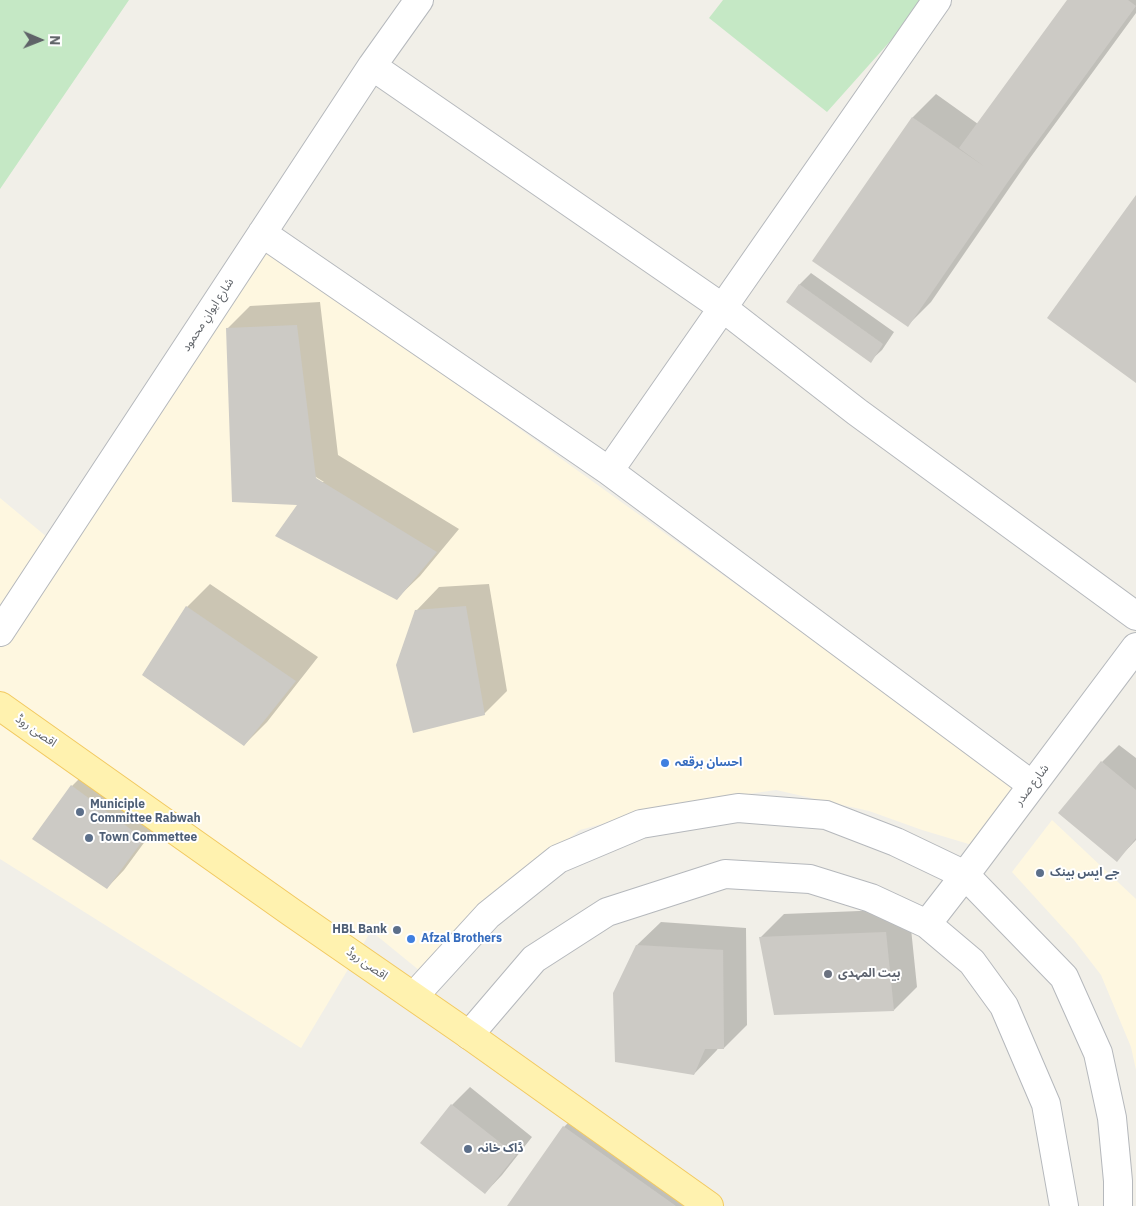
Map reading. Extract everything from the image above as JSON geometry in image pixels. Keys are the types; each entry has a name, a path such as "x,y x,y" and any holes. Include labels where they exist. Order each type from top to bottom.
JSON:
{"main road":[{"name":"اقصیٰ روڈ","path":"0,706 291,912 414,996 709,1206"}],"street":[{"name":"شارع ایوانِ محمود","path":"0,632 372,66 419,0"},
{"path":"609,471 937,0"},
{"path":"372,66 723,308 857,412 1136,616"},
{"path":"262,233 609,471 1032,785"},
{"name":"شارع صدر","path":"927,924 1136,647"},
{"path":"414,996 488,915 558,859 641,824 738,808 826,814 896,842 965,875 1064,977 1098,1053 1112,1118 1118,1182 1118,1206"},
{"path":"469,1035 534,959 607,912 726,874 810,879 871,898 927,924 972,962 1004,1006 1046,1104 1064,1206"}],"shaded area":[{"path":"268,248 1015,785 972,845 869,811 776,790 671,805 580,830 523,874 420,971 371,931 301,1048 0,859 0,498 65,552"},
{"path":"1052,820 1136,899 1136,1070 1131,1047 1101,975 1074,940 1012,872"}],"green space":[{"path":"0,0 129,0 0,189"},
{"path":"723,0 927,0 827,112 709,18"}],"building":[{"path":"1067,0 1128,0 1136,6 1007,183 908,327 812,261 912,117 985,167 959,148"},
{"path":"1136,195 1136,383 1047,318"},
{"path":"799,284 883,344 871,363 786,302"},
{"path":"297,325 316,478 437,552 397,600 275,536 297,505 232,502 226,328"},
{"path":"186,606 296,681 244,746 142,675"},
{"path":"466,606 485,715 413,733 396,665 415,610"},
{"path":"1101,761 1136,790 1136,838 1117,862 1058,813"},
{"name":"Municiple Committee Rabwah","path":"71,785 144,839 107,889 32,839"},
{"name":"بیت المہدی","path":"886,932 894,1011 774,1015 759,937"},
{"path":"636,945 723,950 724,1049 705,1049 694,1075 615,1062 613,993"},
{"name":"ڈاک خانہ","path":"451,1104 516,1155 485,1194 420,1143"},
{"path":"563,1126 676,1206 507,1206"}],"place":[{"name":"احسان برقعہ","path":"665,763"},
{"name":"Municiple Committee Rabwah","path":"80,812"},
{"name":"Town Commettee","path":"89,838"},
{"name":"جے ایس بینک","path":"1040,873"},
{"name":"HBL Bank","path":"397,930"},
{"name":"Afzal Brothers","path":"411,939"},
{"name":"بیت المہدی","path":"828,974"},
{"name":"ڈاک خانہ","path":"468,1149"}]}
